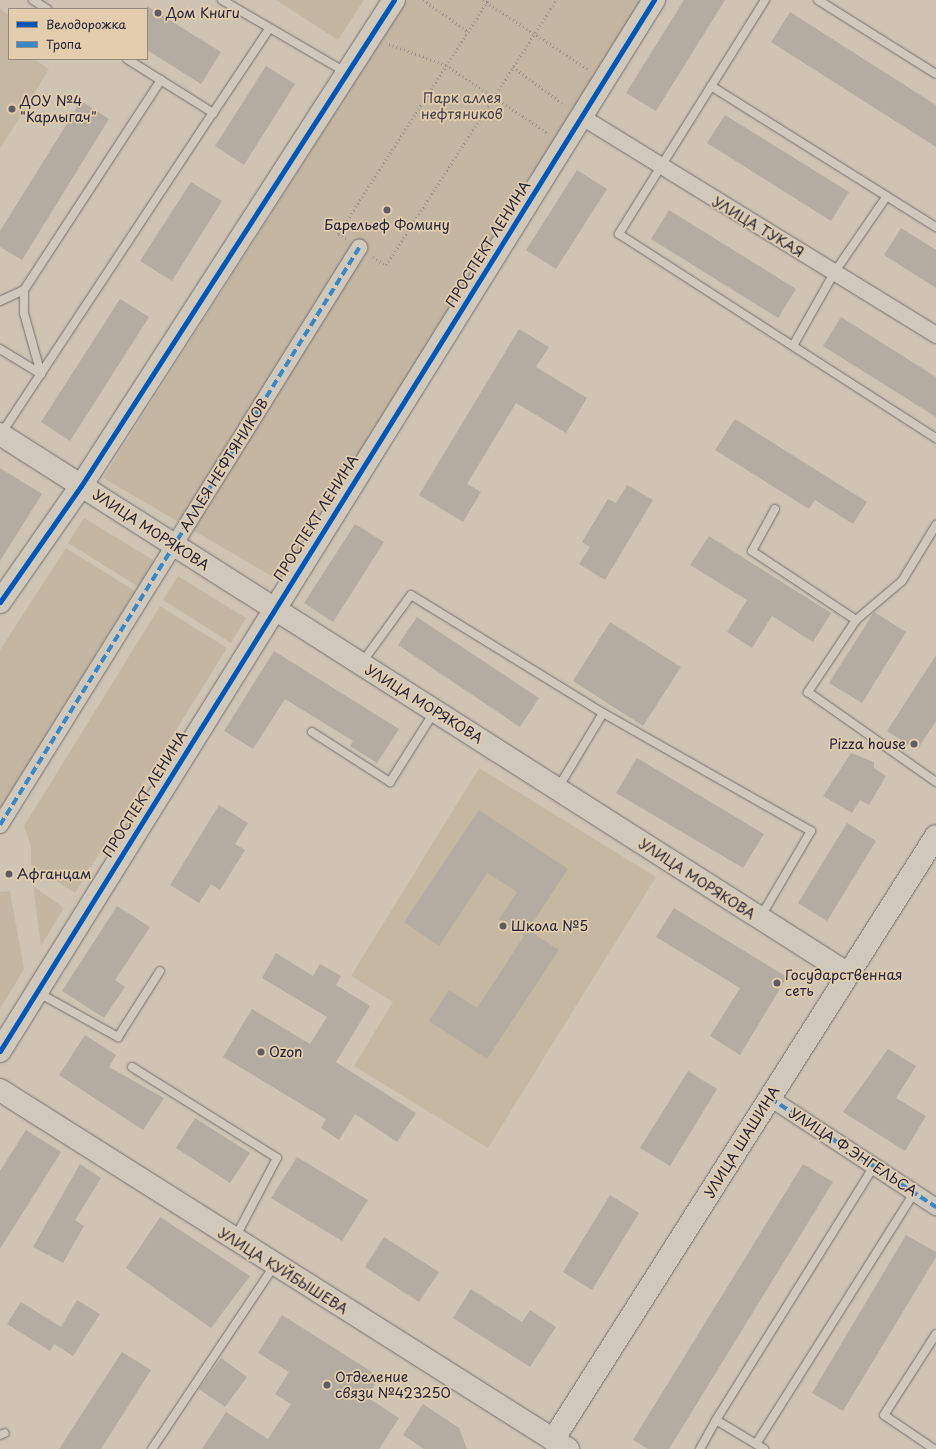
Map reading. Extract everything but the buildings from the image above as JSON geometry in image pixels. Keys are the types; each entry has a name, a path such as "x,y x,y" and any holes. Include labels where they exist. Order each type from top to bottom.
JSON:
{"main road":[{"path":"0,602 81,486 394,0"},
{"name":"ПРОСПЕКТ ЛЕНИНА","path":"0,1050 654,0"},
{"name":"УЛИЦА МОРЯКОВА","path":"0,434 848,974"},
{"name":"УЛИЦА ШАШИНА","path":"556,1446 770,1098 848,974 933,846"},
{"name":"УЛИЦА КУЙБЫШЕВА","path":"0,1090 556,1446"}],"street":[{"name":"УЛИЦА ТУКАЯ","path":"582,117 659,168 936,335"},
{"name":"АЛЛЕЯ НЕФТЯНИКОВ","path":"0,825 360,248"},
{"name":"УЛИЦА Ф.ЭНГЕЛЬСА","path":"770,1098 936,1207"}],"lane":[{"path":"222,0 346,73"},
{"path":"765,0 619,234 794,344 936,438"},
{"path":"818,0 936,74"},
{"path":"38,1 46,8"},
{"path":"0,434 269,29"},
{"path":"129,60 213,113"},
{"path":"0,301 24,290 161,80"},
{"path":"711,86 936,227"},
{"path":"794,344 834,273 886,196"},
{"path":"24,290 24,313 41,374"},
{"path":"0,349 41,374"},
{"path":"775,509 752,551 856,620"},
{"path":"936,525 902,581 856,620 808,692 936,782"},
{"path":"361,664 411,595 603,713 811,832 760,919"},
{"path":"312,732 390,782 435,711"},
{"path":"557,790 603,713"},
{"path":"36,991 118,1037 160,971"},
{"path":"132,1067 277,1158 234,1240"},
{"path":"700,1449 716,1420 874,1166"},
{"path":"756,1444 914,1193"},
{"path":"152,1449 274,1266"},
{"path":"934,1449 884,1415 936,1334"},
{"path":"716,1420 764,1449"}],"path":[{"path":"423,0 468,31"},
{"path":"484,0 486,4 604,80"},
{"path":"488,0 338,234 386,265 556,0"},
{"path":"370,37 446,65 564,144"},
{"path":"513,67 582,117"}],"shaded area":[{"name":"ДОУ №4 \"Карлыгач\"","path":"0,9 8,14 8,60 36,60 49,69 0,149"},
{"name":"Школа №5","path":"479,768 656,877 488,1148 354,1066 393,1002 351,976"}],"green space":[{"path":"276,0 364,0 338,40"},
{"name":"Парк аллея нефтяников","path":"407,0 650,0 280,581 103,478"},
{"path":"84,518 155,561 139,587 68,543"},
{"path":"66,548 135,591 0,809 0,650"},
{"path":"178,576 246,618 231,643 163,600"},
{"path":"160,606 227,648 75,893 31,865 31,846 24,826"},
{"path":"33,886 64,908 41,946"},
{"path":"10,891 24,969 0,1009 0,892"}],"marked path":[{"path":"0,825 359,248"},
{"path":"770,1098 936,1207"}],"cycle path":[{"path":"0,602 81,486 394,0"},
{"path":"0,1051 654,0"}],"place":[{"name":"Дом Книги","path":"158,13"},
{"name":"ДОУ №4 \"Карлыгач\"","path":"12,109"},
{"name":"Барельеф Фомину","path":"387,210"},
{"name":"Pizza house","path":"914,744"},
{"name":"Афганцам","path":"9,874"},
{"name":"Школа №5","path":"503,926"},
{"name":"Государственная сеть","path":"777,983"},
{"name":"Ozon","path":"261,1052"},
{"name":"Отделение связи №423250","path":"327,1385"}]}
